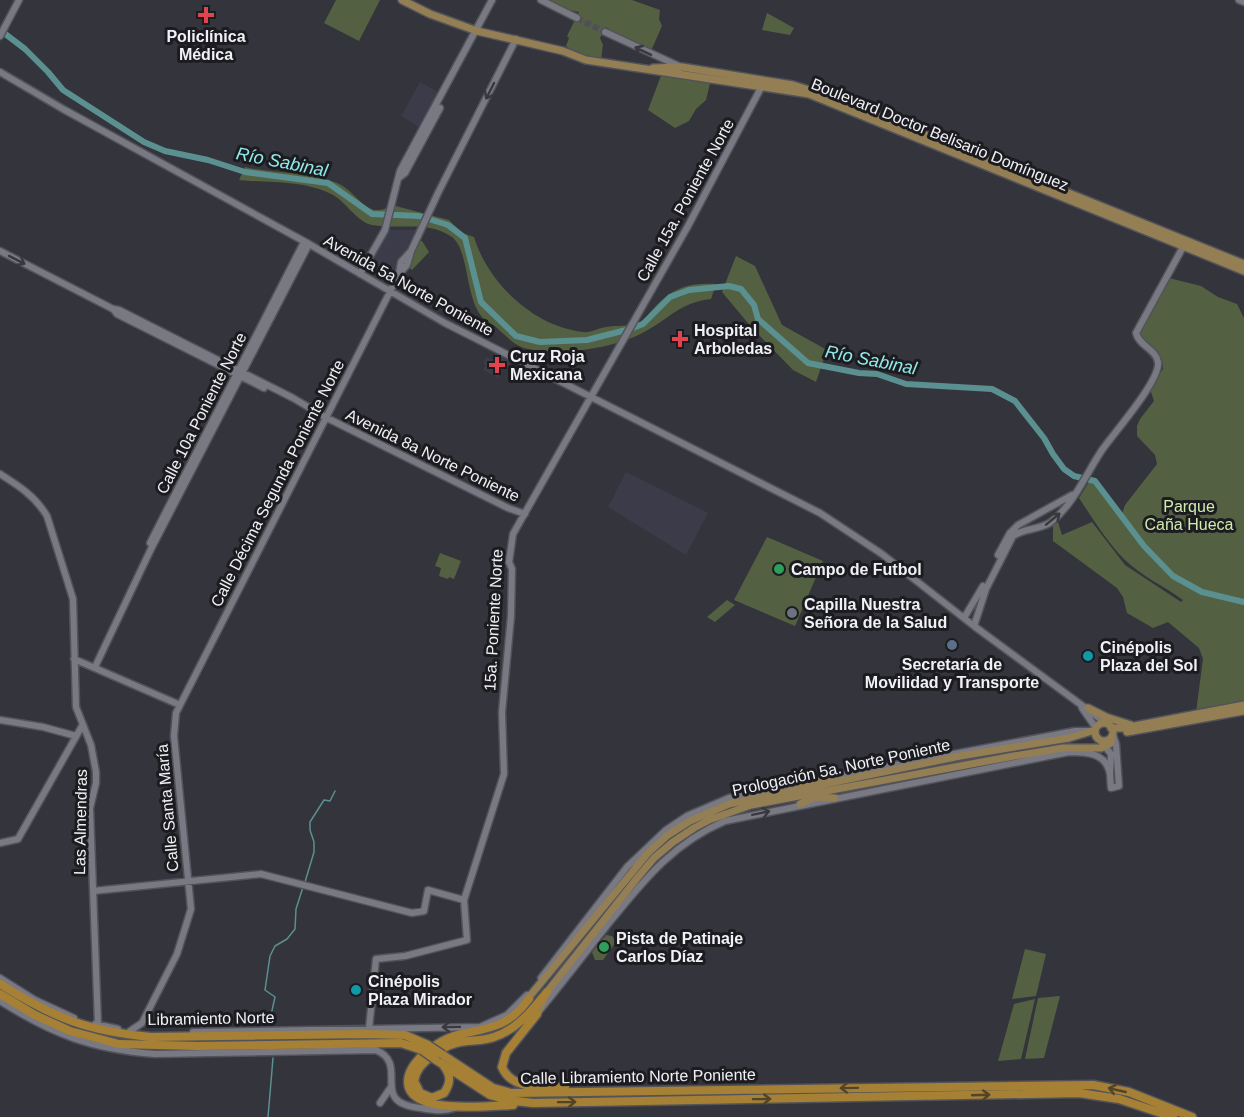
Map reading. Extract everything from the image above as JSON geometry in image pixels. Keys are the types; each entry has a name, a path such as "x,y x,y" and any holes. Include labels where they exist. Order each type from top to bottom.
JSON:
{"highway":[{"name":"Calle Libramiento Norte Poniente","path":"5,984 47,1012 93,1029 151,1038 198,1034 228,1041 401,1043 425,1047"},
{"path":"440,1059 450,1077 450,1083 444,1093 432,1098 420,1093 414,1081 418,1068 424,1062 454,1043 495,1037 507,1031 526,1017 547,992"},
{"name":"Calle Libramiento Norte Poniente","path":"0,998 70,1032 119,1044 198,1049 228,1041 268,1035 405,1035 490,1095 507,1100 533,1103 1079,1093 1119,1099 1173,1117"},
{"path":"529,999 520,1011 504,1022 484,1030 448,1039 415,1062 408,1079 416,1098 430,1104 458,1106 533,1103"},
{"path":"537,1014 503,1058 502,1067 507,1077 511,1081 522,1084 604,1091"},
{"path":"268,1035 308,1030"},
{"path":"198,1034 213,1034 228,1041"},
{"path":"198,1049 213,1048 228,1041"},
{"name":"Calle Libramiento Norte Poniente","path":"440,1059 502,1091 520,1093 1093,1085 1129,1092 1192,1117"},
{"path":"882,1088 882,1097"}],"main road":[{"path":"402,0 430,14 479,31 563,51 586,60 642,68"},
{"name":"Boulevard Doctor Belisario Domínguez","path":"642,68 682,67 824,99 1244,271"},
{"name":"Boulevard Doctor Belisario Domínguez","path":"642,68 662,73 811,89 1244,264"},
{"path":"1094,730 1098,738 1104,741 1112,731 1244,705"},
{"path":"1088,708 1137,726"},
{"path":"1112,731 1145,729 1244,711"},
{"name":"Prologación 5a. Norte Poniente","path":"507,1015 529,999 648,853 668,835 690,821 729,804 802,793 832,780 1069,738 1094,730 1102,723 1112,731"},
{"path":"537,1014 547,992 654,858 673,842 709,820 751,805 802,793 828,791 1063,748 1105,747 1111,743 1112,731"},
{"path":"1026,744 1044,737"},
{"path":"1014,756 1040,757"},
{"path":"802,793 817,782 832,780"},
{"path":"816,797 828,791"},
{"path":"802,793 816,797 835,798"},
{"path":"617,902 628,898"},
{"path":"570,948 577,953"}],"street":[{"path":"2,33 19,0"},
{"path":"541,0 578,18"},
{"path":"1239,0 1244,2"},
{"path":"360,274 387,224 402,175 400,171 493,3"},
{"path":"605,32 682,67"},
{"name":"Calle Décima Segunda Poniente Norte","path":"180,705 389,291 407,265 411,251 438,193 516,39"},
{"name":"Avenida 5a Norte Poniente","path":"0,72 158,163 307,243 445,323 829,518 882,554 1072,699 1086,712 1094,730"},
{"name":"Calle 15a. Poniente Norte","path":"630,326 688,226 764,84"},
{"name":"Calle 10a Poniente Norte","path":"95,667 127,598 131,581 307,243"},
{"path":"974,626 986,589 1013,536 1050,523 1067,506 1102,450 1145,393 1157,370 1158,362 1155,355 1140,341 1136,333 1183,247"},
{"name":"Avenida 8a Norte Poniente","path":"0,251 325,417 508,508 525,514"},
{"name":"15a. Poniente Norte","path":"369,1029 376,959 405,956 467,940 464,900 504,774 502,712 511,616 512,569 509,562 512,538 630,326"},
{"name":"Las Almendras","path":"0,474 30,494 40,504 47,516 73,599 75,699 77,714 91,745 96,772 96,785 90,808 98,1024"},
{"path":"964,618 1010,533 1018,525 1075,492"},
{"path":"74,659 180,705"},
{"name":"Avenida 5a Norte Poniente","path":"1072,699 1088,708 1112,731"},
{"name":"Calle Santa María","path":"142,1023 177,954 191,909 174,736 174,720 180,705"},
{"path":"0,720 43,727 76,736"},
{"path":"0,843 18,839 82,726"},
{"path":"832,780 1044,737 1094,730"},
{"path":"507,1015 537,983 627,867 666,830 687,816 729,798 802,793 835,798 1069,752 1090,753 1103,760 1110,774 1112,788 1119,786 1116,744 1112,731"},
{"path":"1098,738 1111,754 1110,774"},
{"path":"537,1014 628,898 657,866 684,843 705,829 802,793"},
{"path":"93,891 261,874 412,913 424,911 428,890 464,900"},
{"name":"Libramiento Norte","path":"5,984 75,1018 98,1024 146,1033 198,1034"},
{"name":"Libramiento Norte","path":"228,1041 308,1030 480,1027 507,1015"},
{"path":"130,1031 142,1023 146,1033"},
{"path":"228,1041 376,1050 382,1052 390,1063 394,1098 404,1107 439,1110 458,1106"},
{"path":"380,1103 391,1087"}],"shaded area":[{"path":"420,82 440,93 421,128 401,116"},
{"path":"389,230 416,230 389,285 366,271"},
{"name":"Cruz Roja Mexicana","path":"495,354 511,361 508,368 504,366 498,378 483,370 486,357 492,360"},
{"path":"626,472 708,513 686,555 608,507"}],"green space":[{"path":"336,0 380,0 359,41 324,23"},
{"path":"547,0 632,0 660,10 659,19 662,26 651,51 606,27 600,38 603,45 601,60 577,54 566,46 569,38 567,36 579,12"},
{"path":"767,13 794,28 790,35 762,30"},
{"path":"662,73 711,79 706,100 696,109 689,121 675,128 648,110"},
{"path":"245,167 326,179 345,187 369,208 376,210 392,205 449,220 462,233 474,237 490,271 515,300 547,322 565,328 586,332 633,324 642,321 661,301 675,291 697,284 716,284 711,299 684,307 635,337 597,348 570,351 528,349 513,342 482,317 473,298 461,252 452,237 423,227 372,225 356,216 333,195 311,187 239,180"},
{"path":"418,241 422,241 429,252 412,270 408,266"},
{"path":"736,256 755,266 782,325 827,350 816,382 793,370 752,328 722,292"},
{"name":"Parque Caña Hueca","path":"1169,278 1201,286 1218,297 1237,304 1244,318 1244,704 1196,712 1203,659 1199,648 1168,622 1153,628 1127,613 1123,597 1117,588 1053,541 1053,525 1058,522 1062,535 1092,522 1125,565 1181,602 1183,600 1138,571 1124,559 1106,538 1079,498 1090,480 1095,481 1121,517 1125,505 1157,464 1155,455 1137,436 1137,426 1154,401 1150,389 1163,369 1162,360 1138,338 1139,330"},
{"path":"767,537 823,561 795,626 734,600"},
{"path":"440,553 461,561 454,579 439,576 441,568 435,566"},
{"path":"727,600 735,605 715,622 707,617"},
{"name":"Pista de Patinaje Carlos Díaz","path":"606,935 612,936 616,942 603,960 595,960 592,952"},
{"path":"1025,949 1046,954 1036,996 1012,999"},
{"path":"1060,996 1044,1058 1025,1059 1038,998"},
{"path":"1035,999 1021,1059 998,1061 1014,1004"}],"waterway":[{"name":"Río Sabinal","path":"0,30 25,49 63,90 144,142 165,151 208,160 245,172 328,183 372,214 419,216 448,225 465,238 481,302 516,336 540,342 587,340 643,324 670,297 689,290 729,286 741,289 754,305 758,319 808,363 859,373 877,374 906,384 992,389 1015,401 1044,438 1064,469 1074,476 1095,481 1144,546 1173,576 1202,592 1244,602"},
{"path":"305,882 314,852 310,822 324,800 330,801 335,791"},
{"path":"269,1024 275,997 265,990 270,956 275,946 287,939 295,929 296,909 303,887"},
{"path":"268,1117 273,1058"}],"tunnel":[{"path":"577,18 605,32"}],"place":[{"name":"Policlínica Médica","path":"206,15"},
{"name":"Hospital Arboledas","path":"680,339"},
{"name":"Cruz Roja Mexicana","path":"497,365"},
{"name":"Campo de Futbol","path":"779,569"},
{"name":"Capilla Nuestra Señora de la Salud","path":"792,613"},
{"name":"Secretaría de Movilidad y Transporte","path":"952,645"},
{"name":"Cinépolis Plaza del Sol","path":"1088,656"},
{"name":"Pista de Patinaje Carlos Díaz","path":"604,947"},
{"name":"Cinépolis Plaza Mirador","path":"356,990"}]}
